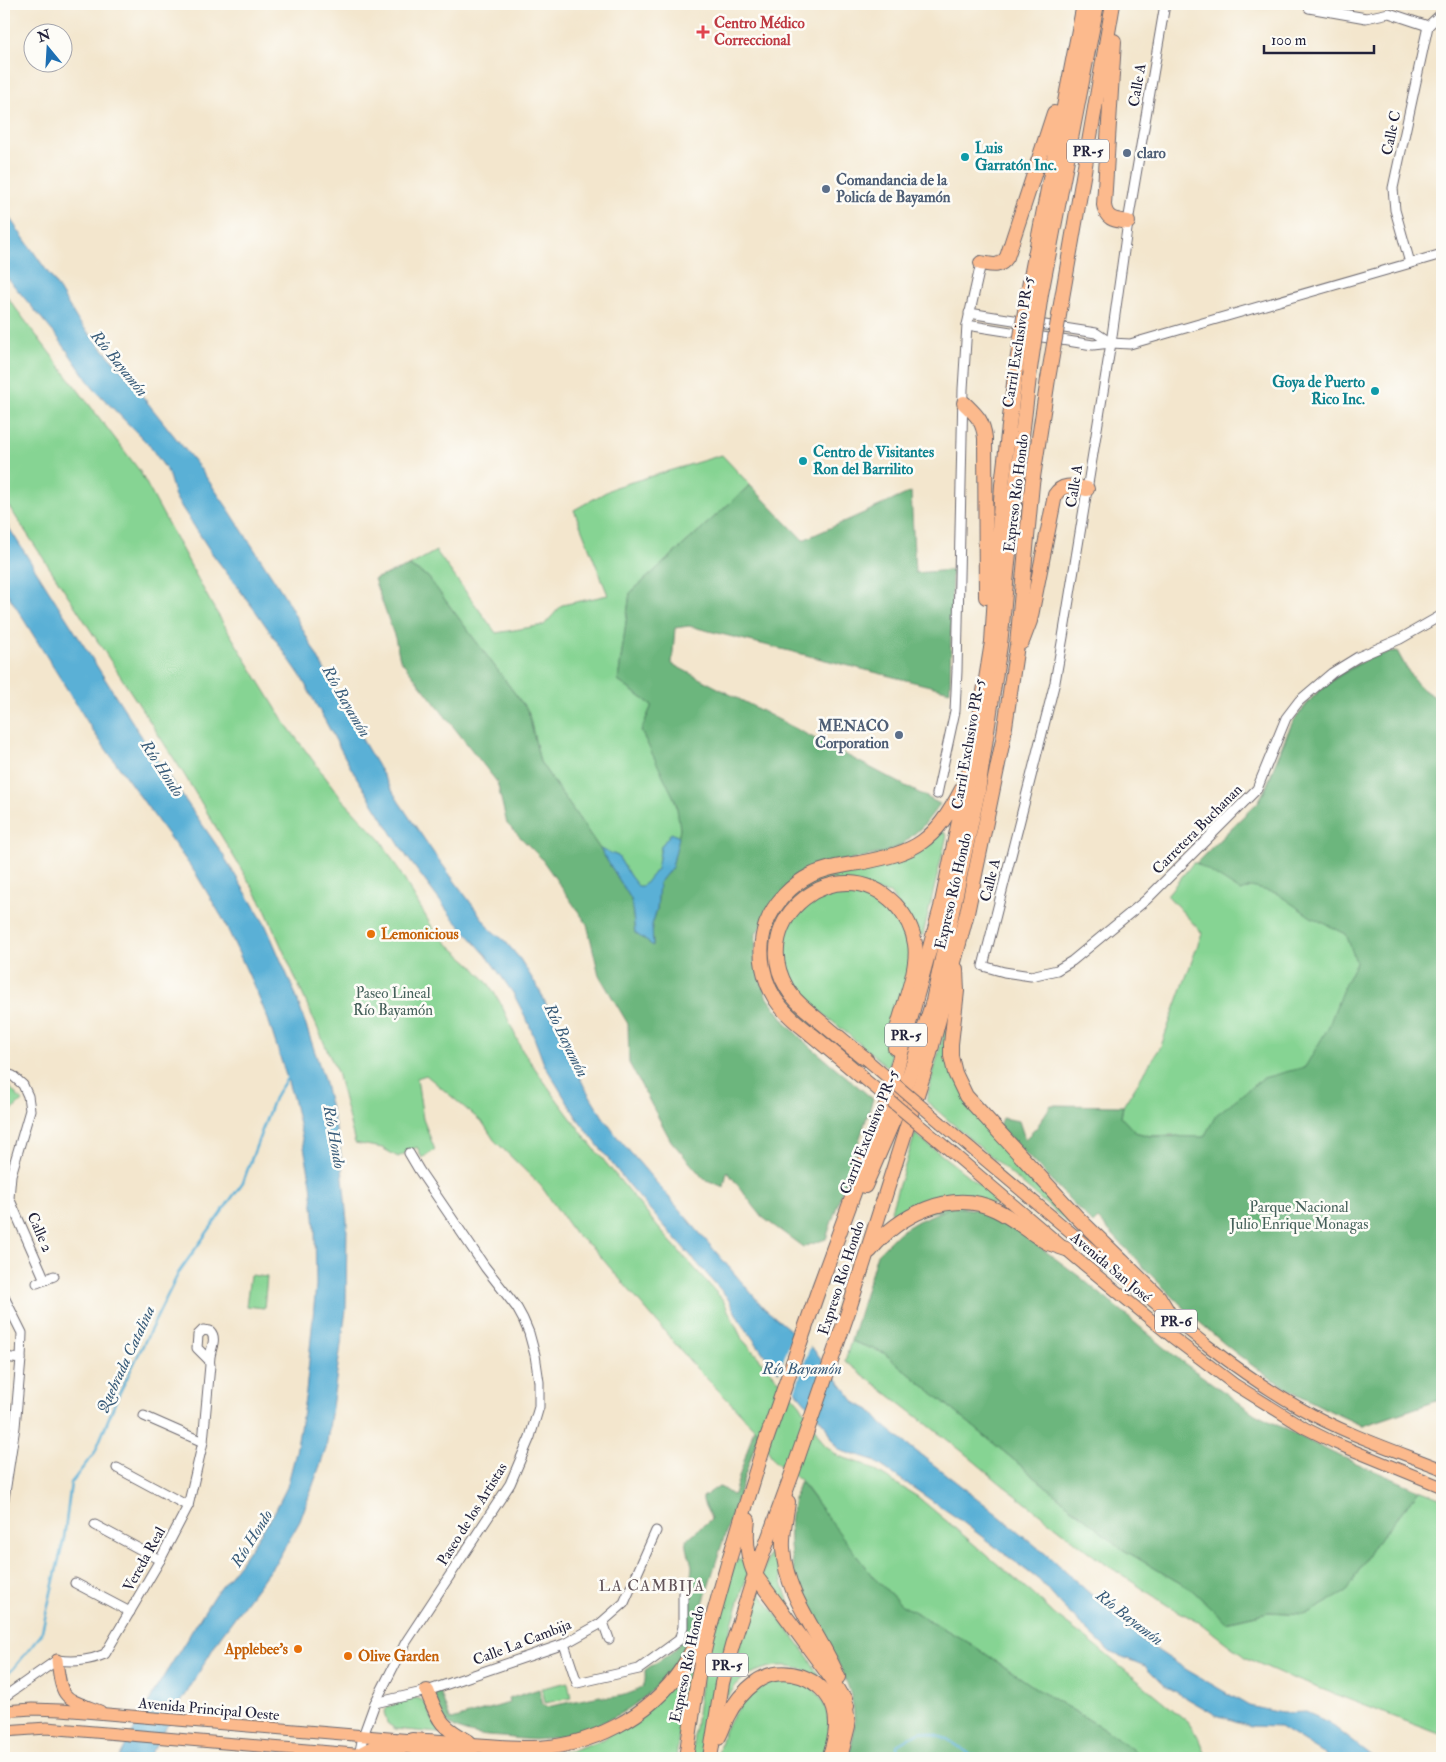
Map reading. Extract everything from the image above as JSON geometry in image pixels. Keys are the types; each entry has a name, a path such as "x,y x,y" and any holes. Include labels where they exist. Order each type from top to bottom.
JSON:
{"highway":[{"name":"Expreso Río Hondo","path":"686,1758 698,1677 714,1612 765,1456 889,1097 942,907 977,735 992,642 1002,486 1015,375 1034,293 1066,90 1084,4"},
{"name":"Carril Exclusivo PR-5","path":"822,1289 899,1106 930,1010 941,967 978,791 995,684 1024,407 1030,369 1034,293 1097,4"},
{"name":"Expreso Río Hondo","path":"710,1754 722,1684 732,1646 755,1575 848,1312 929,1056 967,913 1003,740 1015,659 1032,484 1048,379 1114,4"},
{"path":"1111,18 1115,47 1104,205 1108,216 1128,222"},
{"path":"981,263 996,266 1007,257 1056,106 1066,90"},
{"path":"964,403 983,424 985,438 986,590 987,612 992,642"},
{"path":"1015,659 1030,621 1056,495 1060,489 1066,486 1087,489"},
{"path":"862,1077 793,1020 778,1004 768,984 762,962 765,929 779,901 797,884 811,875 900,854 923,842 934,832 950,811 969,776"},
{"path":"866,1059 797,1002 786,987 778,964 778,944 782,925 788,916 804,898 821,888 831,885 845,883 859,885 882,893 901,911 913,934 916,947 915,960 897,1028 889,1097"},
{"path":"956,953 957,991 951,1056 955,1073 966,1096 1076,1216 1159,1296 1171,1317"},
{"path":"865,1257 882,1237 907,1218 940,1205 961,1202 994,1209 1017,1221 1047,1242 1066,1249"},
{"path":"765,1456 747,1528 748,1556 755,1575 829,1675 847,1706"},
{"path":"792,1474 783,1539 784,1556 788,1575 799,1604 836,1672 847,1706 847,1735 840,1758"},
{"path":"412,1740 530,1748 551,1746 593,1737 630,1719 650,1702 682,1668 707,1619 714,1612"},
{"path":"811,1651 830,1693 836,1717 835,1735 829,1758"},
{"path":"710,1754 726,1718 739,1698 756,1681 775,1673 786,1672 799,1675 816,1684 828,1696 836,1717"},
{"path":"427,1691 440,1721 448,1730 472,1744"},
{"path":"412,1740 474,1758"},
{"path":"359,1756 372,1748 387,1746 433,1751 460,1758"}],"main road":[{"name":"Avenida San José","path":"866,1059 1171,1317 1232,1365 1301,1409 1348,1432 1442,1469"},
{"name":"Avenida San José","path":"862,1077 1172,1337 1242,1389 1305,1428 1335,1443 1442,1487"},
{"path":"57,1660 61,1688 66,1696 71,1700 114,1716"},
{"name":"Avenida Principal Oeste","path":"4,1711 42,1710 412,1740"},
{"path":"4,1731 47,1728 359,1756 402,1758"}],"street":[{"name":"Calle A","path":"983,966 1055,682 1111,343 1128,222 1165,4"},
{"path":"1309,8 1366,18 1389,13 1428,26 1442,13"},
{"name":"Calle C","path":"1410,264 1395,210 1393,188 1428,26"},
{"path":"967,325 1093,345 1111,343 1130,344 1442,254"},
{"path":"937,794 954,711 957,681 963,389 967,325 981,263"},
{"path":"969,313 1096,333 1111,343"},
{"name":"Carretera Buchanan","path":"983,966 1004,972 1031,976 1056,970 1072,961 1146,900 1255,791 1286,718 1300,701 1332,673 1358,657 1400,639 1442,615"},
{"name":"Calle 2","path":"4,1073 13,1076 23,1084 28,1096 30,1110 7,1173 6,1199 45,1279"},
{"name":"Paseo de los Artistas","path":"359,1756 376,1703 406,1642 510,1484 530,1437 539,1407 539,1382 535,1355 523,1319 419,1170 410,1153"},
{"path":"4,1298 22,1333 15,1427 4,1499"},
{"path":"4,1357 21,1359"},
{"name":"Vereda Real","path":"57,1660 92,1660 105,1654 160,1560 188,1506 203,1442 210,1365 208,1360"},
{"path":"144,1416 203,1442"},
{"path":"4,1426 15,1427"},
{"path":"116,1468 188,1506"},
{"path":"95,1526 160,1560"},
{"name":"Calle La Cambija","path":"376,1703 427,1691 564,1644 603,1622 624,1603 656,1532"},
{"path":"75,1584 130,1612"},
{"path":"564,1644 578,1683 639,1669 679,1640 683,1627 683,1593"},
{"path":"603,1622 609,1639"},
{"path":"4,1697 57,1660"}],"green space":[{"name":"Paseo Lineal Río Bayamón","path":"4,293 139,470 212,605 285,723 341,798 381,840 432,927 472,965 490,986 501,1004 522,1050 558,1101 661,1231 723,1300 742,1339 800,1404 824,1444 838,1456 866,1465 918,1497 1033,1594 1055,1615 1188,1722 1201,1742 1207,1758 1145,1758 1103,1728 1040,1691 971,1644 902,1605 873,1577 800,1480 775,1462 754,1428 696,1368 594,1249 575,1234 541,1186 494,1140 483,1123 426,1075 417,1078 423,1119 435,1150 422,1158 417,1147 398,1157 382,1148 355,1143 337,1072 263,905 182,771 4,499"},
{"path":"722,455 750,485 630,593 618,681 652,705 641,731 674,797 680,825 679,837 671,833 661,846 657,869 643,886 638,887 618,856 600,849 540,762 528,711 428,577 409,566 436,551 496,633 544,625 562,605 608,595 574,510 615,487"},
{"path":"750,485 803,540 911,492 915,573 952,570 950,691 689,626 675,628 672,664 940,804 923,826 903,844 885,852 804,872 756,933 755,963 766,995 787,1024 806,1043 873,1099 826,1239 803,1247 762,1217 727,1171 724,1187 704,1179 671,1141 629,1063 628,1024 599,975 587,924 541,858 507,824 497,782 400,659 395,638 374,579 409,566 428,577 528,711 540,762 600,849 631,899 635,933 653,945 652,925 657,909 659,883 672,867 680,829 676,802 641,731 652,705 618,681 630,593"},
{"name":"Parque Nacional Julio Enrique Monagas","path":"1397,651 1410,674 1420,686 1426,692 1442,700 1442,1399 1363,1426 1315,1403 1269,1377 1229,1347 1167,1291 1174,1135 1150,1136 1134,1132 1121,1117 1123,1106 1161,1046 1202,933 1167,895 1193,863 1196,863 1258,802 1291,727 1306,705 1324,685 1362,662"},
{"name":"Parque Nacional Julio Enrique Monagas","path":"1397,651 1410,674 1420,686 1426,692 1442,700 1442,1399 1363,1426 1280,1384 1222,1342 1179,1303 1098,1219 1093,1224 999,1126 1002,1118 1019,1121 1025,1139 1037,1127 1051,1105 1123,1106 1121,1117 1135,1132 1150,1136 1204,1137 1216,1115 1263,1078 1305,1067 1328,1028 1344,986 1356,962 1346,934 1311,917 1276,893 1251,887 1240,891 1196,863 1258,802 1265,791 1292,723 1314,696 1333,680 1370,657"},
{"path":"942,831 947,835 923,935 918,935 890,893 820,884 773,941 803,1015 856,1060 860,1065 858,1067 797,1020 769,977 766,940 779,906 803,883"},
{"path":"836,890 868,892 885,901 897,916 910,945 912,963 898,1016 889,1068 793,989 783,966 786,930 805,904 820,894"},
{"path":"944,1031 947,1031 950,1068 1093,1241 1089,1241 926,1101"},
{"path":"4,1081 22,1101 10,1112 4,1106"},
{"path":"915,1134 1000,1201 1000,1206 990,1203 899,1217 893,1216 891,1210"},
{"path":"951,1207 982,1210 1004,1220 1080,1277 1181,1361 1255,1414 1333,1453 1419,1490 1371,1550 1346,1592 1306,1614 1269,1612 1226,1622 1192,1590 1122,1549 884,1353 851,1341 877,1254 898,1233 918,1221"},
{"path":"250,1275 267,1277 264,1308 246,1306"},
{"path":"851,1341 884,1353 1122,1549 1192,1590 1227,1622 1269,1612 1306,1614 1345,1592 1371,1550 1419,1490 1442,1499 1442,1735 1287,1676 1246,1658 1200,1623 1167,1605 1098,1559 845,1361"},
{"path":"754,1428 759,1433 696,1624 677,1661 651,1691 636,1704 601,1723 583,1730 544,1739 529,1740 476,1734 458,1729 444,1719 439,1712 435,1693 440,1691 452,1720 509,1703 508,1699 539,1689 543,1705 546,1707 600,1696 609,1698 640,1689 645,1680 645,1670 674,1650 683,1634 688,1611 692,1567 687,1539 711,1519 703,1497 719,1486 732,1495 734,1494"},
{"path":"800,1481 873,1577 902,1605 971,1644 1040,1691 1103,1728 1145,1758 848,1758 853,1736 854,1716 851,1697 838,1663 801,1595 792,1563 790,1547 791,1513"},
{"path":"773,1543 776,1547 784,1588 791,1608 801,1627 762,1575"},
{"path":"738,1559 743,1559 748,1573 721,1664 701,1758 691,1758 703,1669 734,1565"},
{"path":"757,1589 808,1656 820,1678 794,1667 777,1666 760,1670 744,1678 726,1696 741,1640"},
{"path":"688,1668 690,1671 676,1758 490,1758 491,1752 551,1753 570,1751 604,1739"},
{"path":"787,1679 801,1682 813,1689 824,1704 829,1731 822,1758 718,1758 726,1728 744,1702 762,1685"},
{"path":"568,1682 571,1698 545,1703 542,1688"},
{"path":"410,1698 416,1698 424,1702 441,1731 439,1733 395,1729 387,1723 384,1712 388,1707"}],"water":[{"name":"Río Bayamón","path":"4,210 54,281 78,321 119,367 199,467 229,510 284,595 363,741 399,802 433,852 491,930 505,941 520,959 540,991 584,1086 603,1117 618,1138 764,1308 815,1351 856,1403 870,1410 882,1424 899,1438 1048,1556 1142,1640 1187,1670 1249,1706 1282,1713 1306,1712 1328,1722 1374,1758 1330,1758 1280,1727 1251,1726 1216,1715 1164,1685 1145,1666 1110,1652 1063,1607 1039,1580 960,1520 873,1460 839,1450 827,1427 766,1357 739,1319 727,1297 630,1187 577,1118 544,1064 529,1024 513,993 487,956 452,917 407,857 352,770 300,675 257,613 211,552 175,497 168,472 149,445 93,388 59,339 4,274"},
{"name":"Río Hondo","path":"4,520 147,745 220,850 266,926 295,993 323,1076 340,1146 347,1221 346,1310 326,1449 300,1521 278,1559 220,1637 148,1758 119,1758 157,1687 215,1594 240,1563 273,1515 287,1487 296,1452 306,1392 316,1285 315,1228 311,1183 293,1098 268,1019 223,919 196,874 95,734 4,588"},
{"path":"671,833 679,837 672,867 659,883 657,909 652,925 653,946 635,933 631,899 600,849 618,856 638,886 643,886 657,869 661,846"}],"pier":[{"path":"794,1330 811,1344 794,1393 778,1375"}],"waterway":[{"name":"Quebrada Catalina","path":"4,1676 13,1669 41,1635 64,1538 71,1483 95,1452 117,1398 179,1272 243,1182 274,1098 288,1077"},
{"path":"898,1758 897,1745 921,1731 947,1739 970,1754 995,1758"}],"place":[{"name":"Centro Médico Correccional","path":"703,32"},
{"name":"claro","path":"1127,153"},
{"name":"Luis Garratón Inc.","path":"965,157"},
{"name":"Comandancia de la Policía de Bayamón","path":"826,189"},
{"name":"Goya de Puerto Rico Inc.","path":"1375,391"},
{"name":"Centro de Visitantes Ron del Barrilito","path":"803,461"},
{"name":"MENACO Corporation","path":"899,735"},
{"name":"Lemonicious","path":"371,934"},
{"name":"Applebee's","path":"298,1649"},
{"name":"Olive Garden","path":"348,1656"}],"district":[{"name":"LA CAMBIJA","path":"652,1585"}]}
